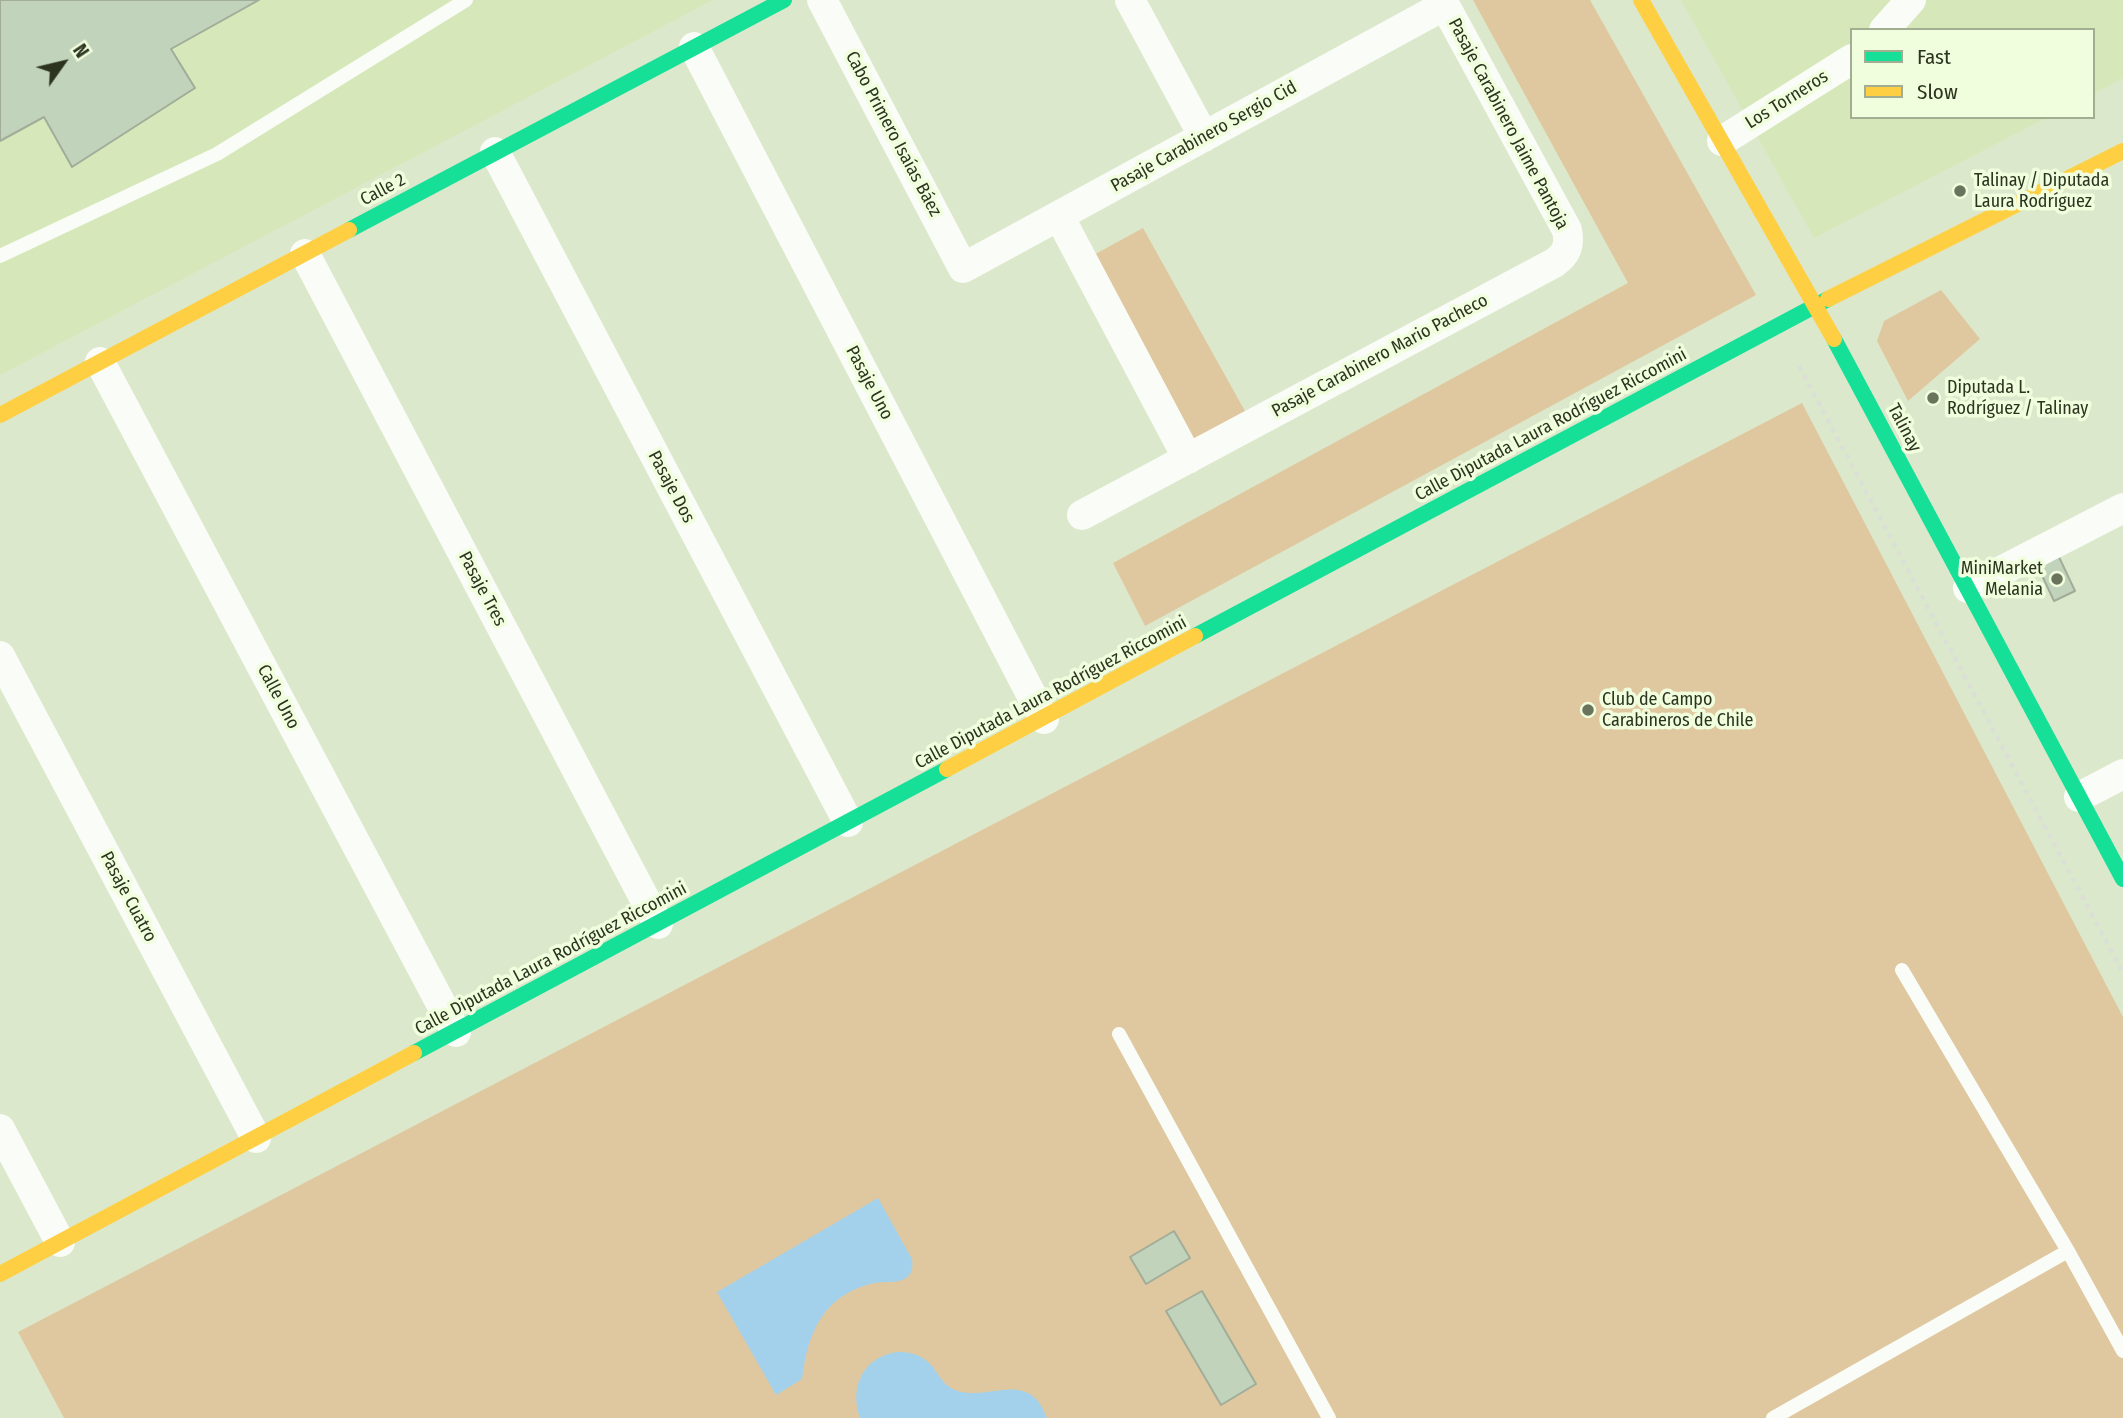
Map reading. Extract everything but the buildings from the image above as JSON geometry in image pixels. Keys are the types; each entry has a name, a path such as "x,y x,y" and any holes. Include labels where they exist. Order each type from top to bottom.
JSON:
{"main road":[{"name":"Calle 2","path":"0,415 784,0"},
{"name":"Talinay","path":"1642,0 1816,305 2123,879"},
{"name":"Calle Diputada Laura Rodríguez Riccomini","path":"0,1274 1816,305 2123,151"}],"street":[{"name":"Cabo Primero Isaías Báez","path":"822,0 963,268"},
{"path":"1130,0 1204,137"},
{"path":"1886,28 1911,0"},
{"name":"Pasaje Carabinero Sergio Cid","path":"963,268 1444,2"},
{"name":"Pasaje Carabinero Jaime Pantoja","path":"1444,2 1567,230 1567,249"},
{"name":"Pasaje Uno","path":"694,47 1044,719"},
{"name":"Los Torneros","path":"1722,141 1850,60"},
{"name":"Pasaje Dos","path":"495,152 848,822"},
{"path":"1059,216 1188,459"},
{"name":"Pasaje Carabinero Mario Pacheco","path":"1082,516 1554,263 1567,249"},
{"name":"Pasaje Tres","path":"305,254 658,923"},
{"name":"Calle Uno","path":"100,362 456,1032"},
{"path":"1968,588 2123,508"},
{"name":"Pasaje Cuatro","path":"0,656 256,1138"},
{"path":"2079,797 2123,774"},
{"path":"0,1129 60,1242"}],"lane":[{"path":"0,256 217,154 466,0"},
{"path":"1902,970 2068,1251 2123,1351"},
{"path":"1119,1034 1329,1418"},
{"path":"1773,1418 2068,1251"}],"path":[{"path":"1799,366 2123,973"}],"shaded area":[{"path":"0,0 713,0 0,375"},
{"path":"1473,0 1590,0 1756,295 1145,626 1113,563 1628,283"},
{"path":"1681,0 2123,0 2123,78 2095,93 2095,28 1850,28 1850,119 2044,119 1814,238"},
{"path":"1143,228 1246,413 1193,442 1090,257"},
{"path":"1941,290 1980,339 1908,401 1877,341 1884,321"},
{"name":"Club de Campo Carabineros de Chile","path":"1802,403 2123,1017 2123,1418 64,1418 18,1332"}],"water":[{"path":"878,1198 912,1259 911,1272 902,1280 874,1283 857,1289 830,1306 814,1331 802,1379 776,1395 717,1292"},
{"path":"897,1352 921,1357 944,1382 958,1391 970,1393 1019,1390 1030,1394 1039,1403 1047,1418 860,1418 856,1395 862,1375 875,1360"}],"traffic: fast":[{"path":"349,230 784,0"},
{"path":"1195,636 1828,299"},
{"path":"1834,339 2123,879"},
{"path":"414,1053 947,769"}],"traffic: slow":[{"path":"1641,0 1834,339"},
{"path":"1828,299 2123,151"},
{"path":"0,415 349,230"},
{"path":"947,769 1195,636"},
{"path":"0,1274 414,1053"}],"place":[{"name":"Talinay / Diputada Laura Rodríguez","path":"1960,191"},
{"name":"Diputada L. Rodríguez / Talinay","path":"1933,398"},
{"name":"MiniMarket Melania","path":"2057,579"},
{"name":"Club de Campo Carabineros de Chile","path":"1588,710"}]}
